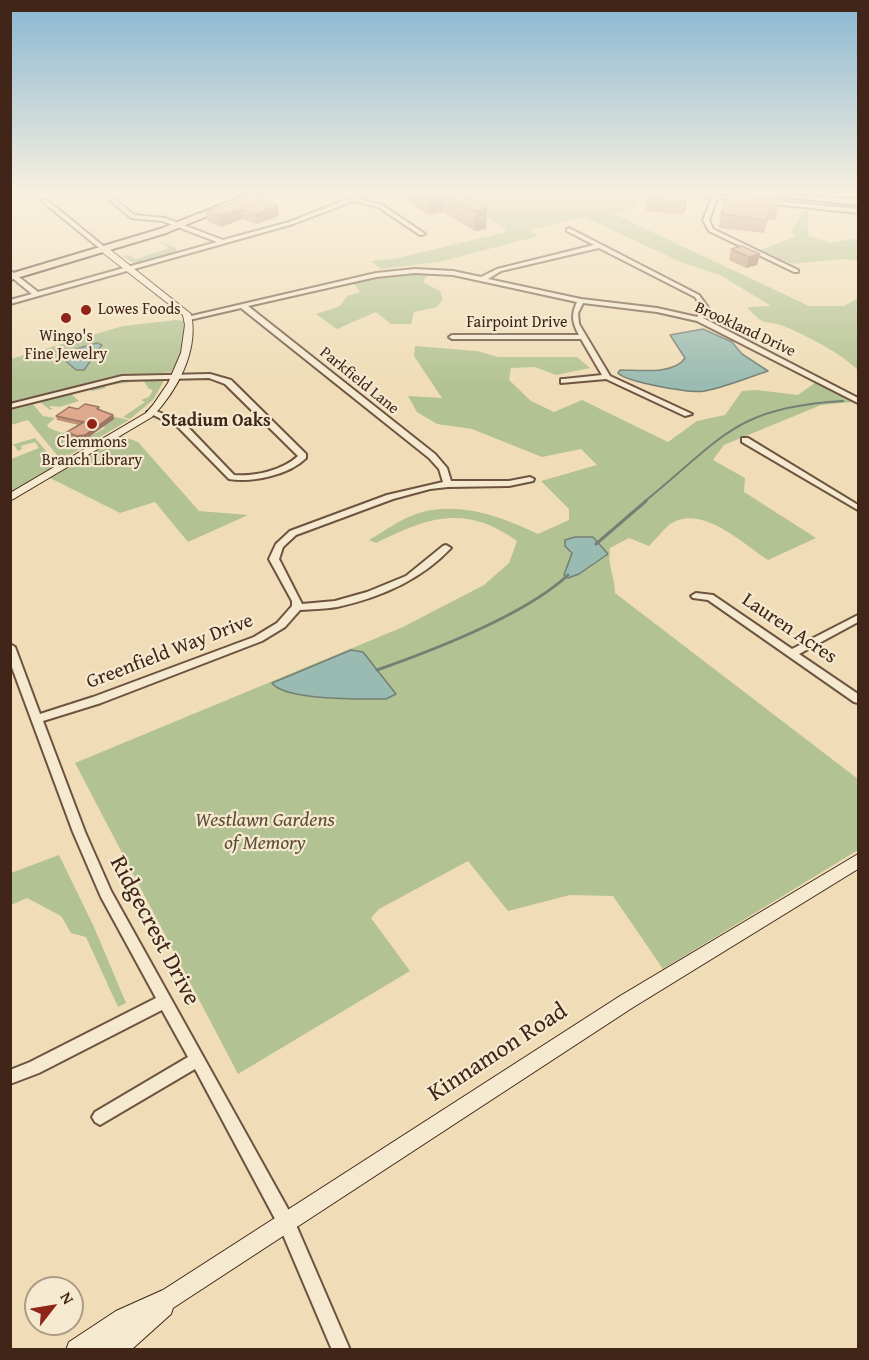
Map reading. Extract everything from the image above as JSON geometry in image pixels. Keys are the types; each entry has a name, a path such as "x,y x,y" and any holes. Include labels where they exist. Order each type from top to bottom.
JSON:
{"main road":[{"path":"12,275 77,257"}],"street":[{"path":"10,498 151,412 168,393 176,375 189,331 189,318 183,309 115,257"},
{"path":"10,302 167,257"},
{"path":"483,279 499,270 551,257"},
{"path":"621,257 697,296 706,309 699,320"},
{"path":"768,257 796,271"},
{"name":"Brookland Drive","path":"189,318 341,282 396,272 434,271 483,279 580,301 657,310 699,320 858,401"},
{"path":"12,275 37,295"},
{"path":"580,301 575,319 582,337 607,377"},
{"name":"Parkfield Lane","path":"243,306 432,456 443,468 448,484"},
{"name":"Fairpoint Drive","path":"452,337 582,337"},
{"path":"10,406 109,380 176,375 210,376 228,382 302,452 302,459 248,478 232,477 181,425 151,412"},
{"path":"564,381 607,377 688,414"},
{"path":"745,440 858,508"},
{"path":"446,548 409,578 370,594 335,604 297,607 297,601 274,559 279,546 293,533 414,490 448,484 490,486 515,484 530,479"},
{"name":"Lauren Acres","path":"696,596 710,597 858,699"},
{"name":"Greenfield Way Drive","path":"38,719 97,700 258,639 280,625 297,607"},
{"path":"792,654 858,618"},
{"name":"Ridgecrest Drive","path":"10,646 91,861 287,1224 341,1350"},
{"name":"Kinnamon Road","path":"77,1350 124,1319 171,1298 626,1002 858,861"},
{"path":"10,1077 34,1068 165,1001"},
{"path":"100,1117 197,1060"},
{"name":"Kinnamon Road","path":"111,1350 171,1298"}],"green space":[{"path":"124,257 160,257 135,264"},
{"path":"456,257 439,262 381,269 371,261"},
{"path":"671,257 706,257 809,306 844,306 858,298 858,370 842,357 815,341 779,324 758,319 747,307 771,306 720,275"},
{"path":"777,257 858,257 858,261 842,259 792,264"},
{"path":"405,273 429,273 423,282 440,291 443,299 437,307 414,312 411,324 391,324 376,312 337,329 316,314 340,306 347,296 360,292 353,282"},
{"path":"183,321 182,348 171,372 104,379 11,404 11,359 123,326","holes":["102,344 81,371 76,370 61,354"]},
{"name":"Westlawn Gardens of Memory","path":"415,346 477,351 498,357 577,357 590,368 556,375 535,367 511,368 509,380 531,401 554,412 582,400 668,442 697,421 725,415 742,391 756,390 798,395 815,383 852,402 821,405 724,445 713,460 745,478 744,492 816,538 768,560 721,528 694,519 681,519 669,525 649,546 629,538 610,548 609,554 615,593 858,779 858,850 663,969 613,896 570,895 508,911 468,861 379,909 371,918 410,971 238,1074 75,763 403,627 484,585 509,563 517,541 498,529 480,522 447,518 430,521 376,543 369,540 406,518 434,510 465,510 495,517 538,534 569,520 569,509 541,481 597,465 581,449 542,457 472,429 437,424 417,412 408,396 442,398 414,356"},
{"path":"165,379 153,400 130,419 123,417 145,402 141,400 149,397 153,390 149,389 143,380"},
{"path":"142,380 105,386 106,388 92,391 88,389 126,381"},
{"path":"71,394 79,401 60,407 51,406 50,408 53,408 50,410 40,402"},
{"path":"33,404 43,416 55,418 47,425 49,428 62,433 74,431 69,436 74,438 87,437 105,428 103,426 106,415 129,420 61,460 28,420 11,425 11,410"},
{"path":"122,436 138,442 199,511 248,515 188,542 155,502 120,513 50,478"},
{"path":"35,438 58,465 11,494 11,459 39,448 35,442 21,446 22,449 18,451 14,445 11,445"},
{"path":"59,855 94,927 126,1003 118,1007 86,937 71,933 61,916 27,898 11,905 11,873"}],"water":[{"path":"703,329 732,342 742,354 768,371 705,391 674,389 633,380 618,373 620,370 655,370 673,367 685,358 670,335"},
{"path":"97,343 102,345 84,370 76,370 60,356 62,353"},
{"path":"575,537 593,537 608,554 579,574 568,578 564,575 572,553 565,546 565,540"},
{"path":"351,650 363,652 396,694 386,699 325,698 292,693 272,683"}],"building":[{"name":"Clemmons Branch Library","path":"85,404 99,407 97,409 113,415 85,435 77,436 67,432 84,422 56,416 69,407 78,409"}],"waterway":[{"path":"644,502 713,444 732,430 753,419 777,410 806,404 843,401"},
{"path":"596,544 646,501"},
{"path":"377,670 451,642 503,618 528,604 568,575"}],"place":[{"name":"Lowes Foods","path":"86,310"},
{"name":"Wingo's Fine Jewelry","path":"66,318"},
{"name":"Clemmons Branch Library","path":"92,424"}],"district":[{"name":"Stadium Oaks","path":"216,421"}]}
